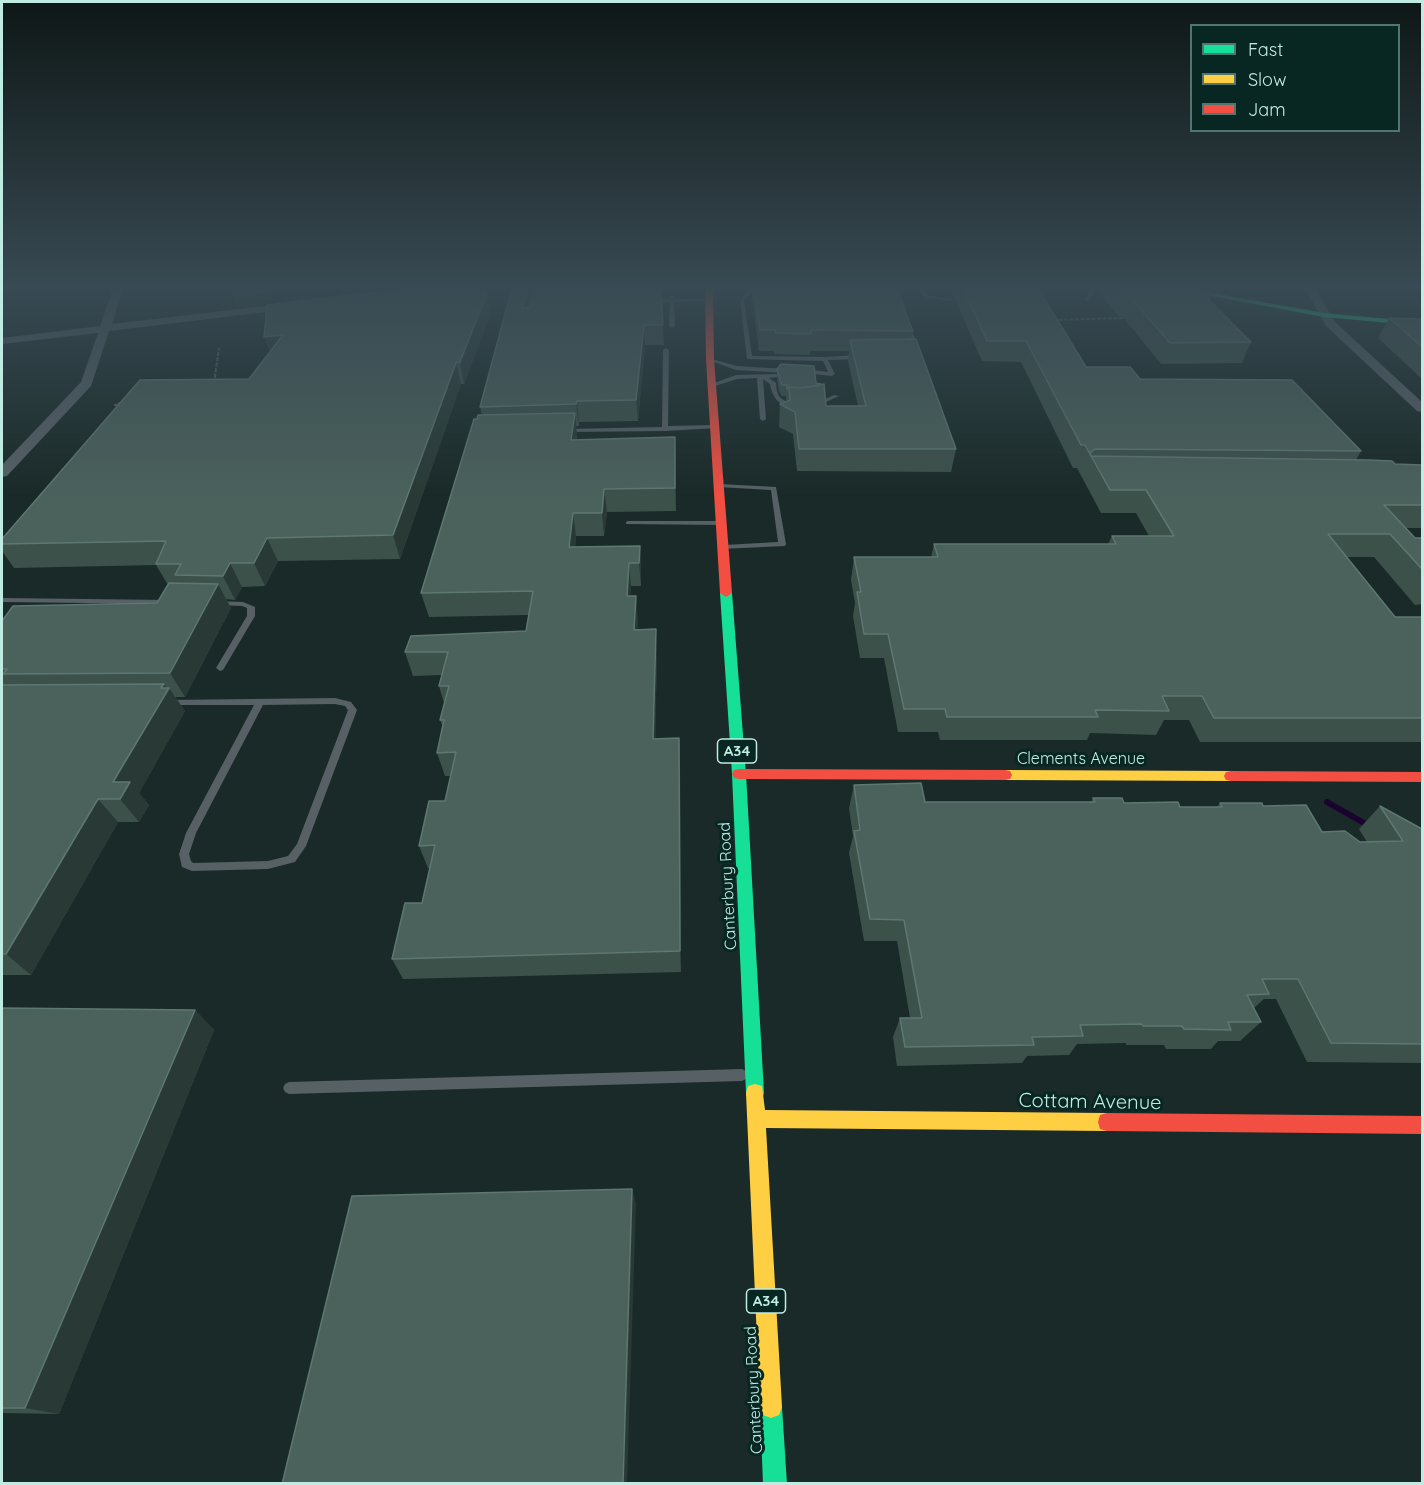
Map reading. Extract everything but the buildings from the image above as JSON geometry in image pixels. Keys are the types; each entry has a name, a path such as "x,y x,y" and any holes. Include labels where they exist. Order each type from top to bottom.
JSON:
{"main road":[{"name":"Canterbury Road","path":"710,359 739,774 775,1484"},
{"name":"Clements Avenue","path":"739,774 1422,777"},
{"name":"Cottam Avenue","path":"756,1119 1422,1125"}],"street":[{"path":"2,473 87,383 95,357"},
{"path":"1366,357 1422,408"}],"lane":[{"path":"665,429 666,357"},
{"path":"749,357 856,357"},
{"path":"710,359 736,368 789,374 736,377 712,385"},
{"path":"800,374 832,374 825,359"},
{"path":"762,377 773,383 774,393 778,400 788,405 819,404 836,396"},
{"path":"762,377 763,418"},
{"path":"562,431 715,428"},
{"path":"720,486 774,488 782,544 724,547"},
{"path":"628,524 722,522"},
{"path":"2,600 181,602"},
{"path":"205,603 243,604 251,607 251,616 220,668"},
{"path":"160,702 260,702 335,702 348,704 353,710 301,846 291,859 268,865 192,867 186,864 184,854 191,833 260,702"},
{"path":"289,1088 754,1075"}],"path":[{"path":"216,389 214,386 218,357"},
{"path":"124,405 115,405 128,400"}],"waterway":[{"path":"1327,802 1371,827"}],"traffic: fast":[{"path":"726,593 739,774 755,1093"},
{"path":"771,1407 775,1484"}],"traffic: slow":[{"path":"1005,775 1231,776"},
{"path":"755,1093 771,1407"},
{"path":"756,1119 1107,1122"}],"traffic: jam":[{"path":"710,357 726,593"},
{"path":"739,774 1005,775"},
{"path":"1231,776 1422,777"},
{"path":"1107,1122 1422,1125"}]}
